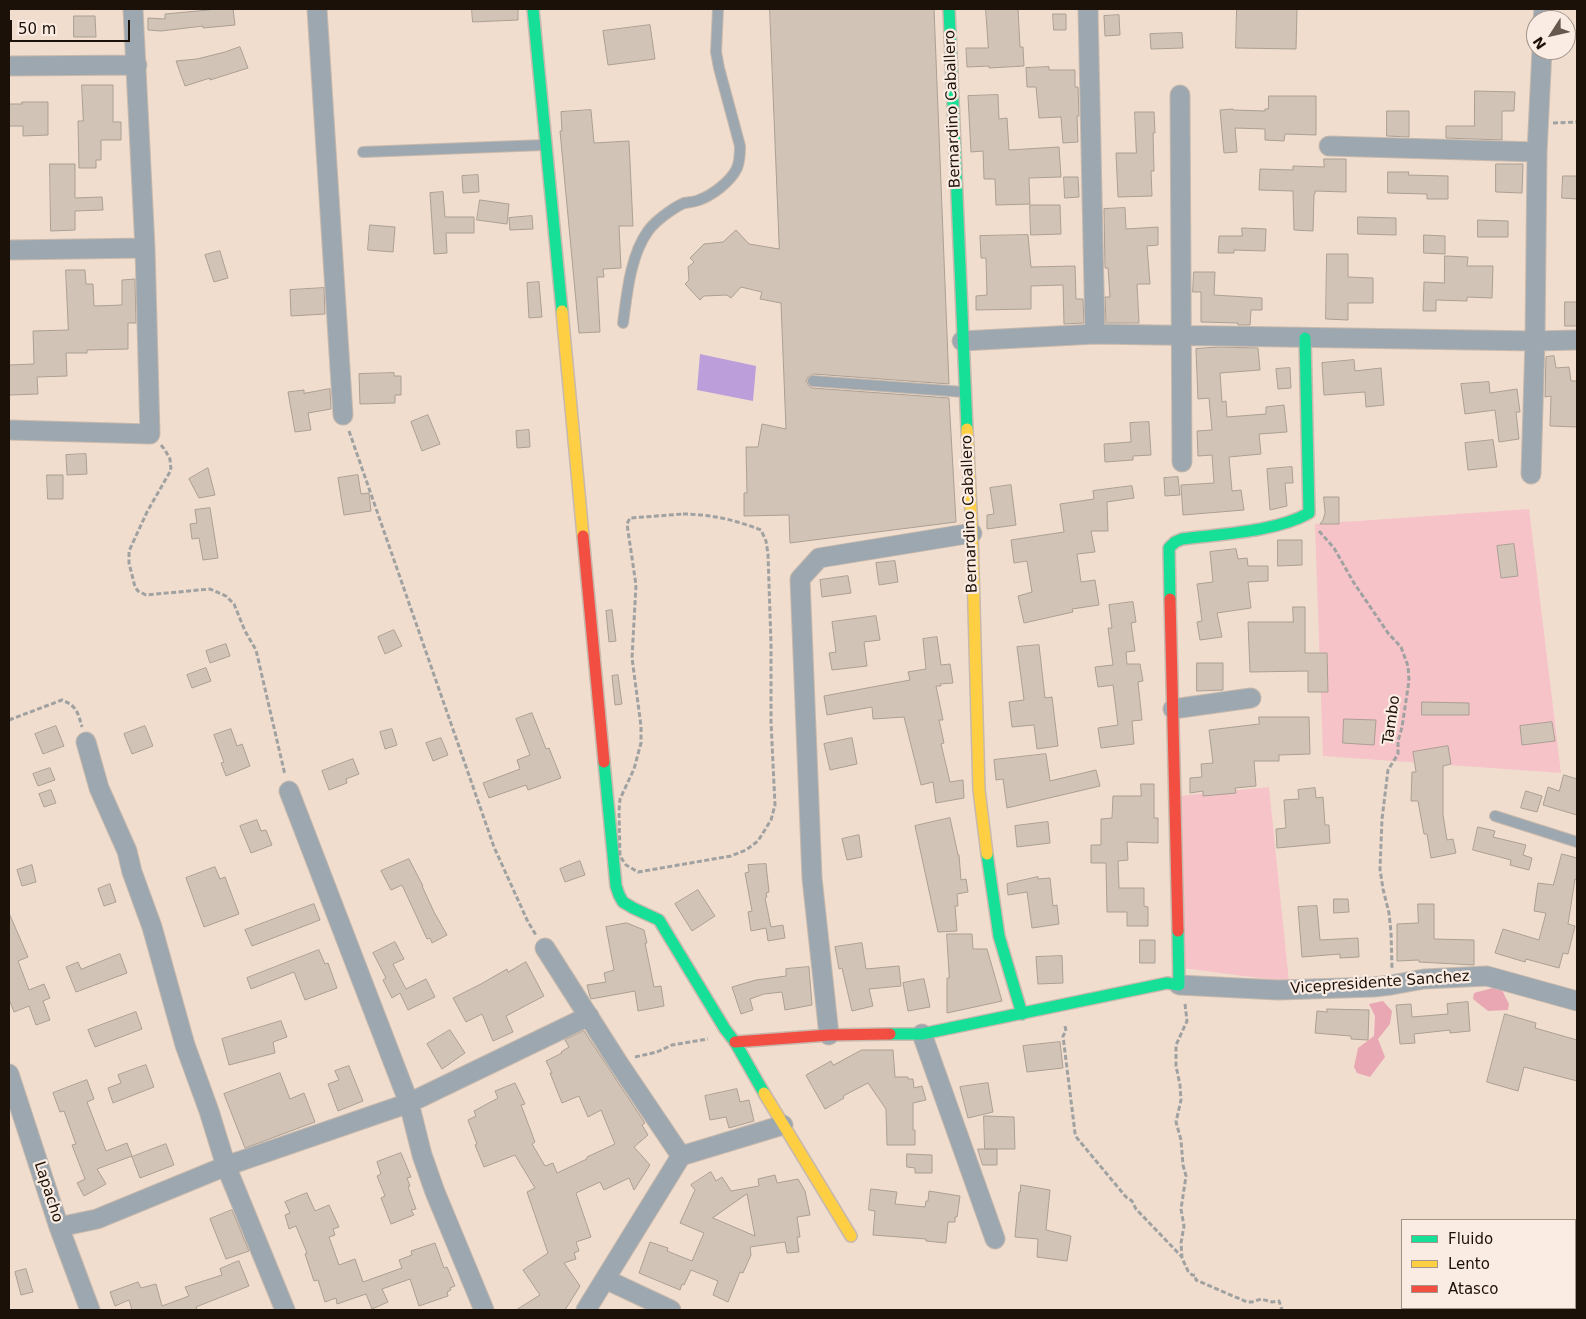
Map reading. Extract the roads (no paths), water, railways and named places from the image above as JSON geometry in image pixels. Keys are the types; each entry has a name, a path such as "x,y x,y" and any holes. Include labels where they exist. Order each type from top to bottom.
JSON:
{"street":[{"path":"9,430 150,434 145,248 133,9"},
{"path":"317,9 343,415"},
{"path":"534,9 545,146 616,886 621,900 633,908 651,914 659,920 725,1029 735,1042 851,1236"},
{"name":"Bernardino Caballero","path":"949,9 962,342 972,533 979,790 990,879 1000,936 1022,1014"},
{"path":"1088,9 1095,334"},
{"path":"1531,474 1535,341 1537,152 1541,60"},
{"path":"9,66 137,65"},
{"path":"1180,95 1182,462"},
{"path":"1329,146 1537,152"},
{"path":"9,250 145,248"},
{"path":"962,342 1095,334 1535,341 1577,340"},
{"path":"735,1042 829,1035 922,1034 1173,984 1173,709 1169,548 1175,542 1182,539 1287,523 1298,520 1309,513 1305,338"},
{"path":"829,1035 812,878 800,578 819,558 972,533"},
{"path":"1173,709 1251,698"},
{"path":"86,742 99,788 127,851 132,872 154,934 185,1045 209,1111 226,1166 285,1310"},
{"path":"289,791 409,1103 425,1164 484,1310"},
{"path":"545,948 617,1061 681,1156"},
{"name":"Vicepresidente Sanchez","path":"1173,984 1278,990 1391,985 1424,979 1487,976 1575,994"},
{"path":"60,1227 96,1219 226,1166 409,1103 589,1016"},
{"path":"922,1034 995,1239"},
{"name":"Lapacho","path":"9,1074 90,1310"},
{"path":"586,1310 681,1156 783,1125"},
{"path":"605,1279 671,1310"}],"lane":[{"path":"623,323 632,268 647,232 657,221 684,204 714,193 736,169 740,158 740,146 716,52 718,9"},
{"path":"363,152 545,146"},
{"path":"813,381 965,392"},
{"path":"1495,816 1577,842"}]}
